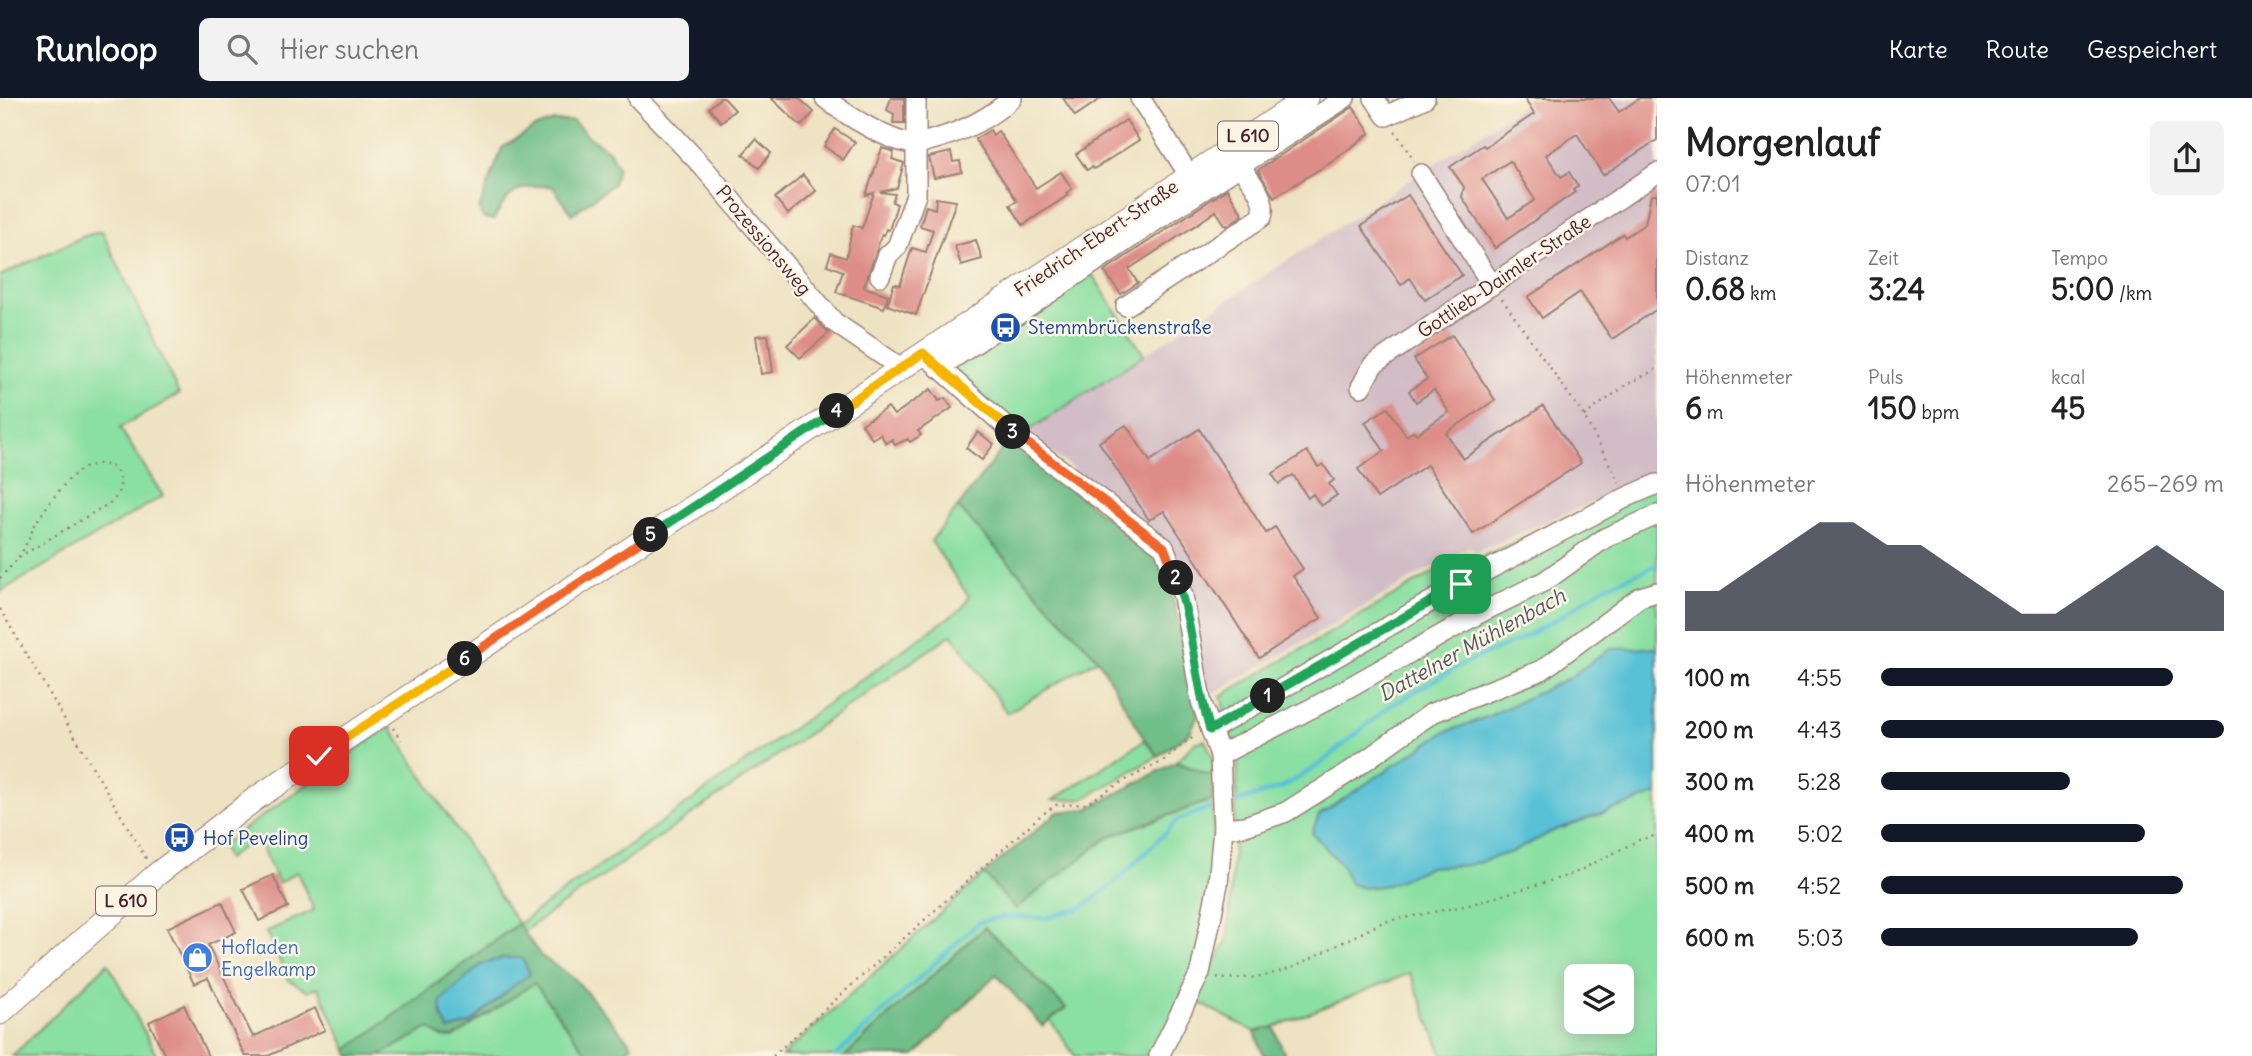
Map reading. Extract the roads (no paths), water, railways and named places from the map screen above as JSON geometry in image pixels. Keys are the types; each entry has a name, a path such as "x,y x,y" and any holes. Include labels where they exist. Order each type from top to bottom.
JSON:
{"main road":[{"name":"Friedrich-Ebert-Straße","path":"0,1013 156,875 255,799 901,368 931,361 1189,175 1307,98"}],"street":[{"name":"Prozessionsweg","path":"638,98 704,168 834,322 901,368"},
{"path":"825,98 882,135 915,144 957,133 996,112 1012,98"},
{"path":"880,276 888,256 897,247 916,195 916,98"},
{"path":"1140,98 1189,175"},
{"path":"1159,1056 1200,973 1218,884 1223,828 1220,755 1202,701 1183,596 1164,547 1020,439 931,361 1154,222 1345,98"},
{"path":"1374,98 1386,116 1424,98"},
{"path":"1126,306 1262,217 1265,208 1263,201 1240,166"},
{"name":"Gottlieb-Daimler-Straße","path":"1361,387 1373,365 1657,173"},
{"path":"1421,174 1492,285"},
{"path":"1210,730 1623,490 1657,484"},
{"path":"1220,755 1318,705 1478,614 1545,580 1605,538 1649,518 1623,490"},
{"path":"1223,828 1245,826 1286,812 1348,773 1432,713 1542,670 1640,597 1657,592"}],"water":[{"path":"1657,648 1657,794 1553,831 1515,851 1469,865 1430,867 1388,885 1364,888 1350,884 1343,867 1312,833 1319,815 1443,733 1489,716 1569,678 1610,649"},
{"path":"504,958 522,958 530,974 471,1023 449,1030 442,1016 441,1001 482,964"}],"waterway":[{"name":"Dattelner Mühlenbach","path":"1236,802 1281,788 1319,765 1387,708 1462,664 1517,641 1560,617 1604,587 1657,565"},
{"name":"Dattelner Mühlenbach","path":"836,1056 978,923 1001,917 1047,918 1083,907 1118,880 1178,820 1211,807"}],"place":[{"name":"Stemmbrückenstraße","path":"1005,327"},
{"name":"Hof Peveling","path":"180,838"},
{"name":"Hofladen Engelkamp","path":"198,958"}]}
